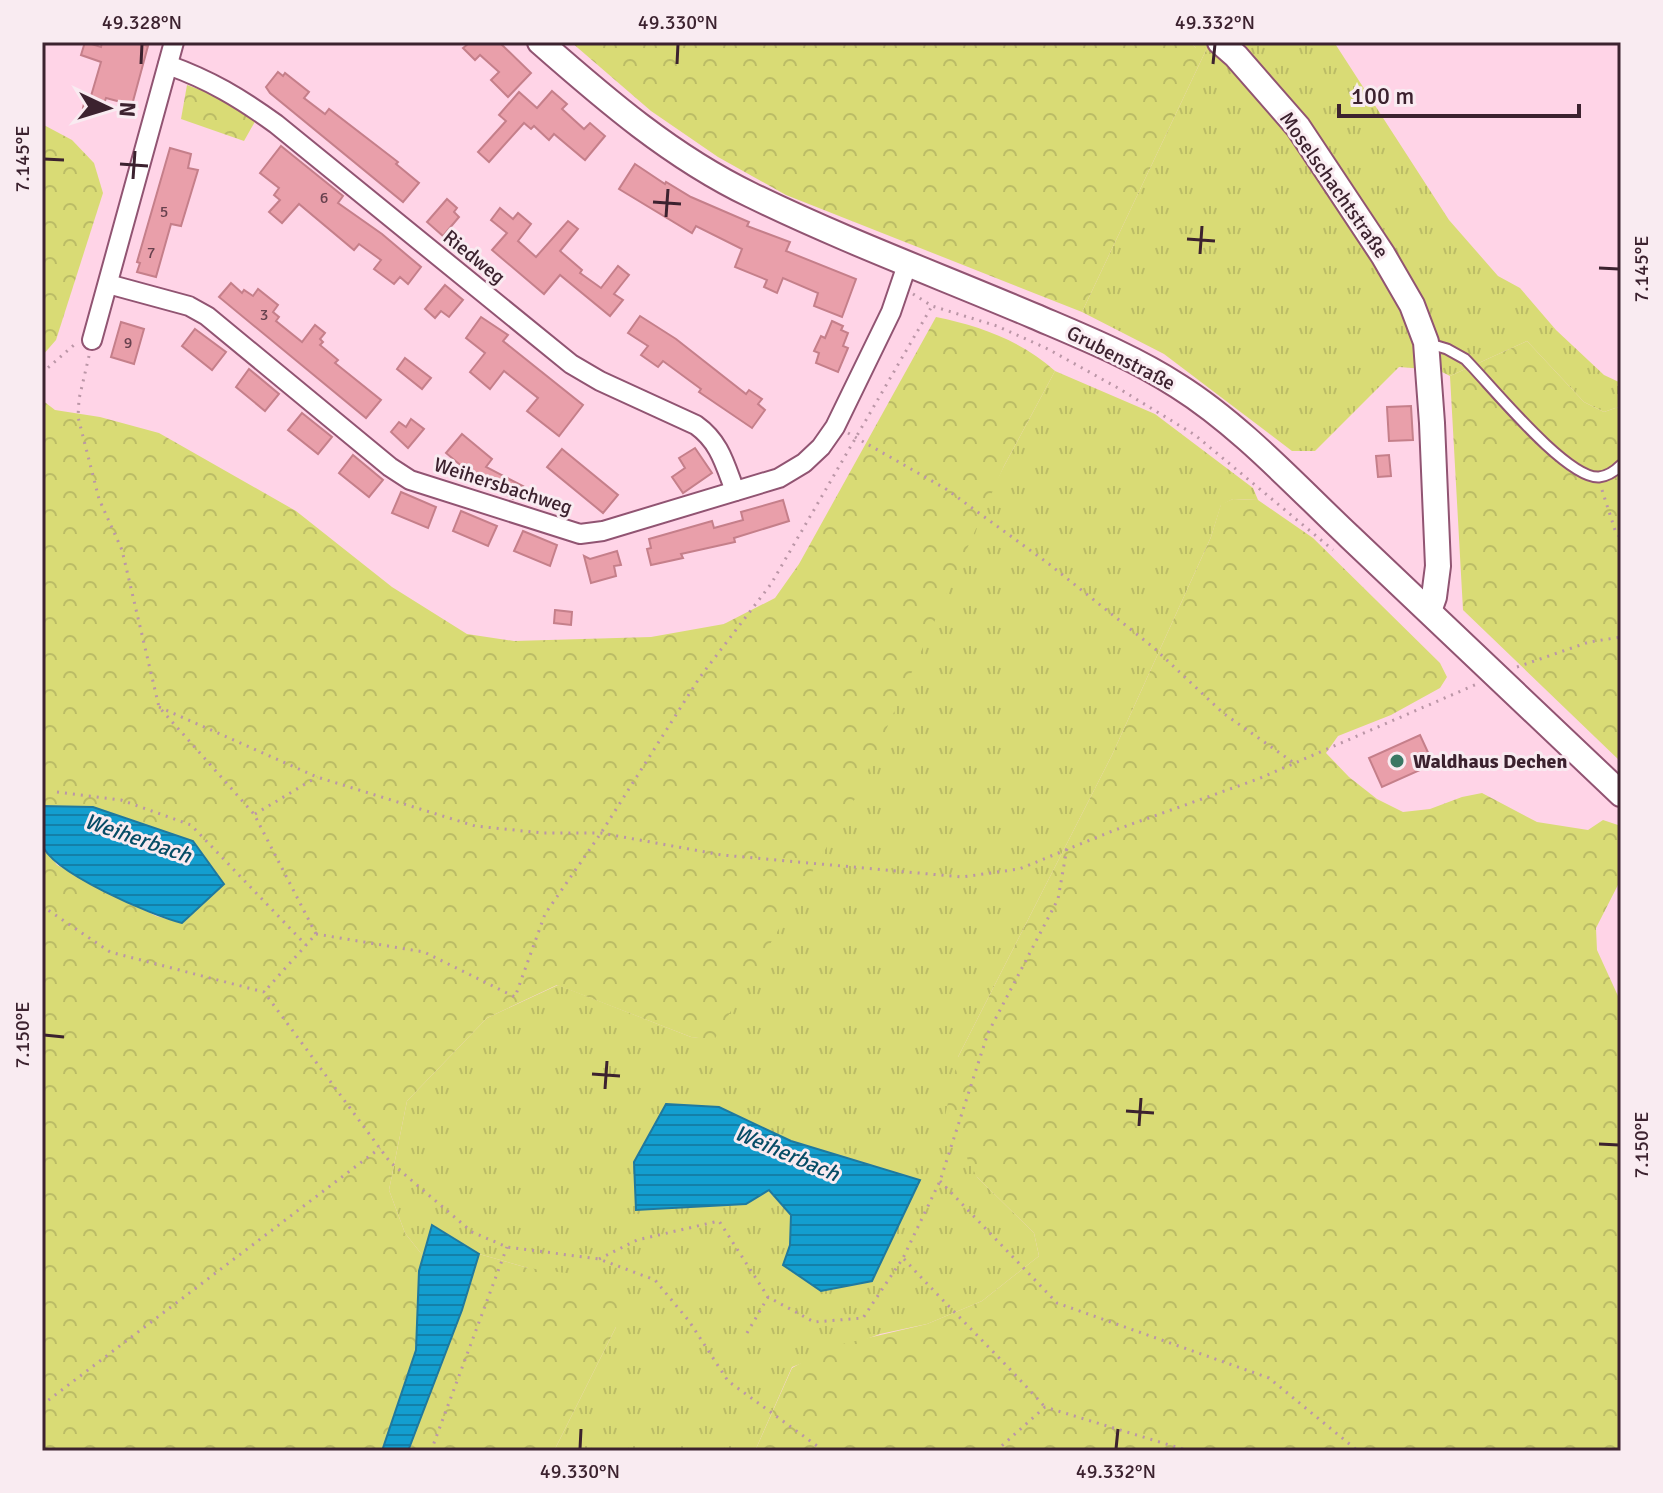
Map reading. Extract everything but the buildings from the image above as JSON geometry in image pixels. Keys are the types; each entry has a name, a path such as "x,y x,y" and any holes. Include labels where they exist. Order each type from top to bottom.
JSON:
{"street":[{"path":"94,333 174,42"},
{"name":"Grubenstraße","path":"540,42 603,98 654,137 697,166 748,194 1104,347 1181,388 1252,444 1621,794"},
{"name":"Moselschachtstraße","path":"1220,42 1298,127 1383,255 1412,305 1426,342 1438,566 1429,611"},
{"name":"Riedweg","path":"168,65 208,80 276,124 571,364 600,381 696,425 710,435 718,447 735,491"},
{"name":"Weihersbachweg","path":"108,284 189,306 207,316 390,467 410,480 580,534 603,531 779,478 804,463 821,447 835,427 891,312 908,262"}],"lane":[{"path":"1426,342 1465,359 1556,456 1578,472 1598,477 1613,473 1621,465"}],"path":[{"path":"900,287 932,306 997,326 1048,349 1182,427 1343,558"},
{"path":"316,934 424,952 515,997 545,914 601,833 700,677 771,584 932,306"},
{"path":"42,373 94,333"},
{"path":"94,333 78,417 99,499 122,550 159,707 254,814 316,934"},
{"path":"858,438 946,489 1049,564 1154,648 1223,713 1294,763"},
{"path":"1598,477 1616,533 1621,538"},
{"path":"159,707 317,777 475,826 543,833 601,833 722,855 962,877 1019,869 1067,848 1258,779 1496,675 1589,642 1621,637"},
{"path":"254,814 317,777"},
{"path":"57,792 121,800 191,825 306,945"},
{"path":"599,1259 637,1240 719,1221 768,1297 814,1322 863,1318 903,1258 940,1181 988,1033 1058,899 1067,848"},
{"path":"42,906 110,952 264,992 390,1162 472,1232 507,1247 599,1259 655,1280 689,1321 728,1381 824,1451"},
{"path":"264,992 316,934"},
{"path":"42,1405 380,1148"},
{"path":"940,1181 1057,1303 1269,1378 1358,1451"},
{"path":"431,1451 507,1247"},
{"path":"903,1258 1045,1407 1189,1451"},
{"path":"747,1333 768,1297"},
{"path":"996,1451 1045,1407"}],"green space":[{"path":"571,42 1190,42 1196,48 1207,48 1082,312 786,195 718,157 651,111"},
{"path":"1190,42 1334,42 1449,220 1498,276 1520,288 1556,330 1604,375 1621,383 1621,406 1604,412 1584,402 1527,341 1450,376 1438,370 1399,367 1315,451 1292,451 1164,354 1082,312 1207,48 1196,48"},
{"path":"187,85 232,101 257,118 244,141 181,119"},
{"path":"42,124 72,140 94,163 103,193 56,340 42,356"},
{"path":"936,317 1000,336 1029,351 1055,371 1004,466 856,797 714,1040 691,1037 557,985 487,1018 407,1101 389,1190 405,1233 423,1256 419,1271 416,1350 382,1451 42,1451 42,845 57,865 156,916 182,923 192,841 93,807 42,806 42,400 55,410 100,417 159,433 296,511 392,587 467,634 514,641 651,637 724,624 775,598 799,564"},
{"path":"1527,341 1584,402 1604,412 1621,406 1621,762 1463,610 1450,376"},
{"path":"1055,371 1155,414 1253,488 1258,500 1233,499 1221,505 1211,537 1112,755 958,1057 977,1177 1034,1233 1039,1256 982,1301 927,1324 880,1334 792,1367 755,1451 554,1451 616,1327 528,1268 479,1254 433,1225 423,1256 405,1233 389,1190 407,1101 487,1018 558,985 691,1037 714,1039","holes":["666,1104 719,1107 791,1141 919,1180 901,1218 790,1245 791,1215 769,1190"]},
{"path":"1233,499 1258,500 1313,538 1440,663 1447,677 1440,688 1391,715 1338,736 1326,753 1349,777 1377,799 1403,812 1430,809 1482,793 1537,822 1588,830 1603,820 1621,826 1621,879 1596,928 1597,950 1618,996 1621,1040 1621,1451 755,1451 792,1368 830,1347 927,1324 982,1301 1039,1256 1034,1233 977,1177 945,1116 958,1057 1112,755 1211,537 1221,504"},
{"path":"479,1254 528,1268 596,1277 620,1293 616,1327 554,1451 408,1451 462,1310"}],"water":[{"name":"Weiherbach","path":"42,806 93,807 193,841 224,884 182,923 149,912 82,879 49,855 41,840"},
{"name":"Weiherbach","path":"666,1104 719,1107 791,1141 920,1180 872,1281 821,1291 783,1265 790,1245 791,1215 769,1190 746,1204 636,1210 634,1162"},
{"path":"432,1225 479,1254 462,1310 408,1451 382,1451 416,1350 419,1271"}],"place":[{"name":"Waldhaus Dechen","path":"1397,761"}]}
